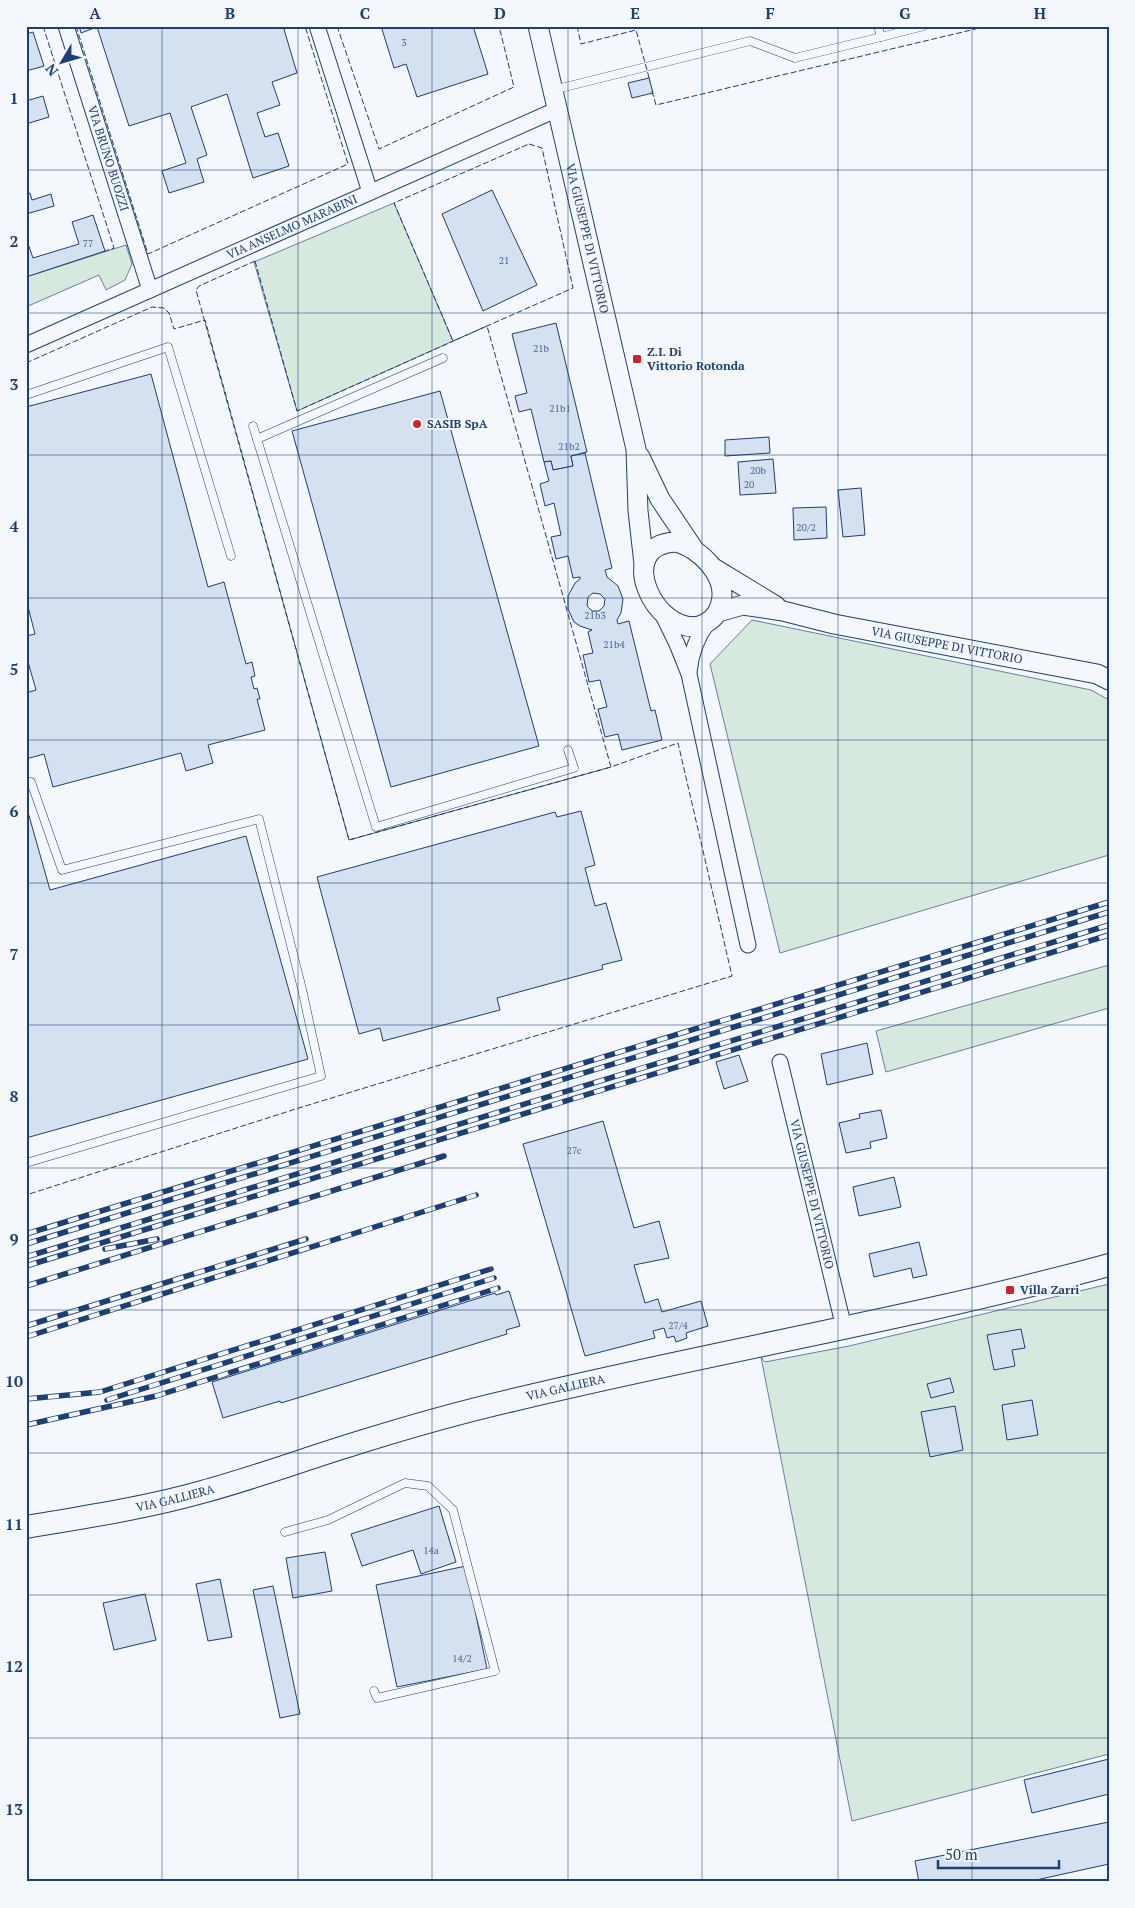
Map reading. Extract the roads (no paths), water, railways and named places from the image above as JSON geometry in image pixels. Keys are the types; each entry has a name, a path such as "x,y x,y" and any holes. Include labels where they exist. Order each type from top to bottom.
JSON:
{"main road":[{"name":"VIA GALLIERA","path":"26,1527 200,1493 401,1430 514,1399 844,1328 1063,1278 1109,1265"}],"street":[{"name":"VIA BRUNO BUOZZI","path":"66,26 150,290"},
{"path":"317,26 370,192"},
{"name":"VIA GIUSEPPE DI VITTORIO","path":"538,26 636,449 638,511 644,579 647,590 661,610 689,674 748,945"},
{"name":"VIA ANSELMO MARABINI","path":"26,345 558,109"},
{"name":"VIA GIUSEPPE DI VITTORIO","path":"636,449 660,499 693,548 711,566 783,611"},
{"path":"644,564 650,553 662,544 674,542 693,548"},
{"name":"VIA GIUSEPPE DI VITTORIO","path":"689,674 690,658 699,634 722,602 723,591 711,566"},
{"name":"VIA GIUSEPPE DI VITTORIO","path":"661,610 670,618 687,626 698,626 713,617 743,605 783,611 834,624 1097,674 1109,680"},
{"name":"VIA GIUSEPPE DI VITTORIO","path":"780,1062 844,1328"}],"lane":[{"path":"878,26 881,37"},
{"path":"553,90 750,41 795,58 924,26"},
{"path":"26,395 168,347 231,556"},
{"path":"257,439 443,358"},
{"path":"253,426 376,827 574,768 568,750"},
{"path":"26,783 31,782 62,870 259,819 302,989 321,1076 26,1163"},
{"path":"285,1532 328,1520 404,1483 428,1486 453,1510 495,1671 377,1698 374,1691"}],"railway":[{"path":"26,1234 1109,902"},
{"path":"26,1244 1109,912"},
{"path":"26,1257 1109,925"},
{"path":"26,1266 1109,935"},
{"path":"26,1286 444,1156"},
{"path":"26,1337 476,1195"},
{"path":"105,1249 157,1239"},
{"path":"26,1326 306,1239"},
{"path":"26,1399 100,1392 491,1269"},
{"path":"107,1400 494,1278"},
{"path":"26,1425 156,1396 498,1288"}],"place":[{"name":"Z.I. Di Vittorio Rotonda","path":"637,359"},
{"name":"SASIB SpA","path":"417,424"},
{"name":"Villa Zarri","path":"1010,1290"}]}
